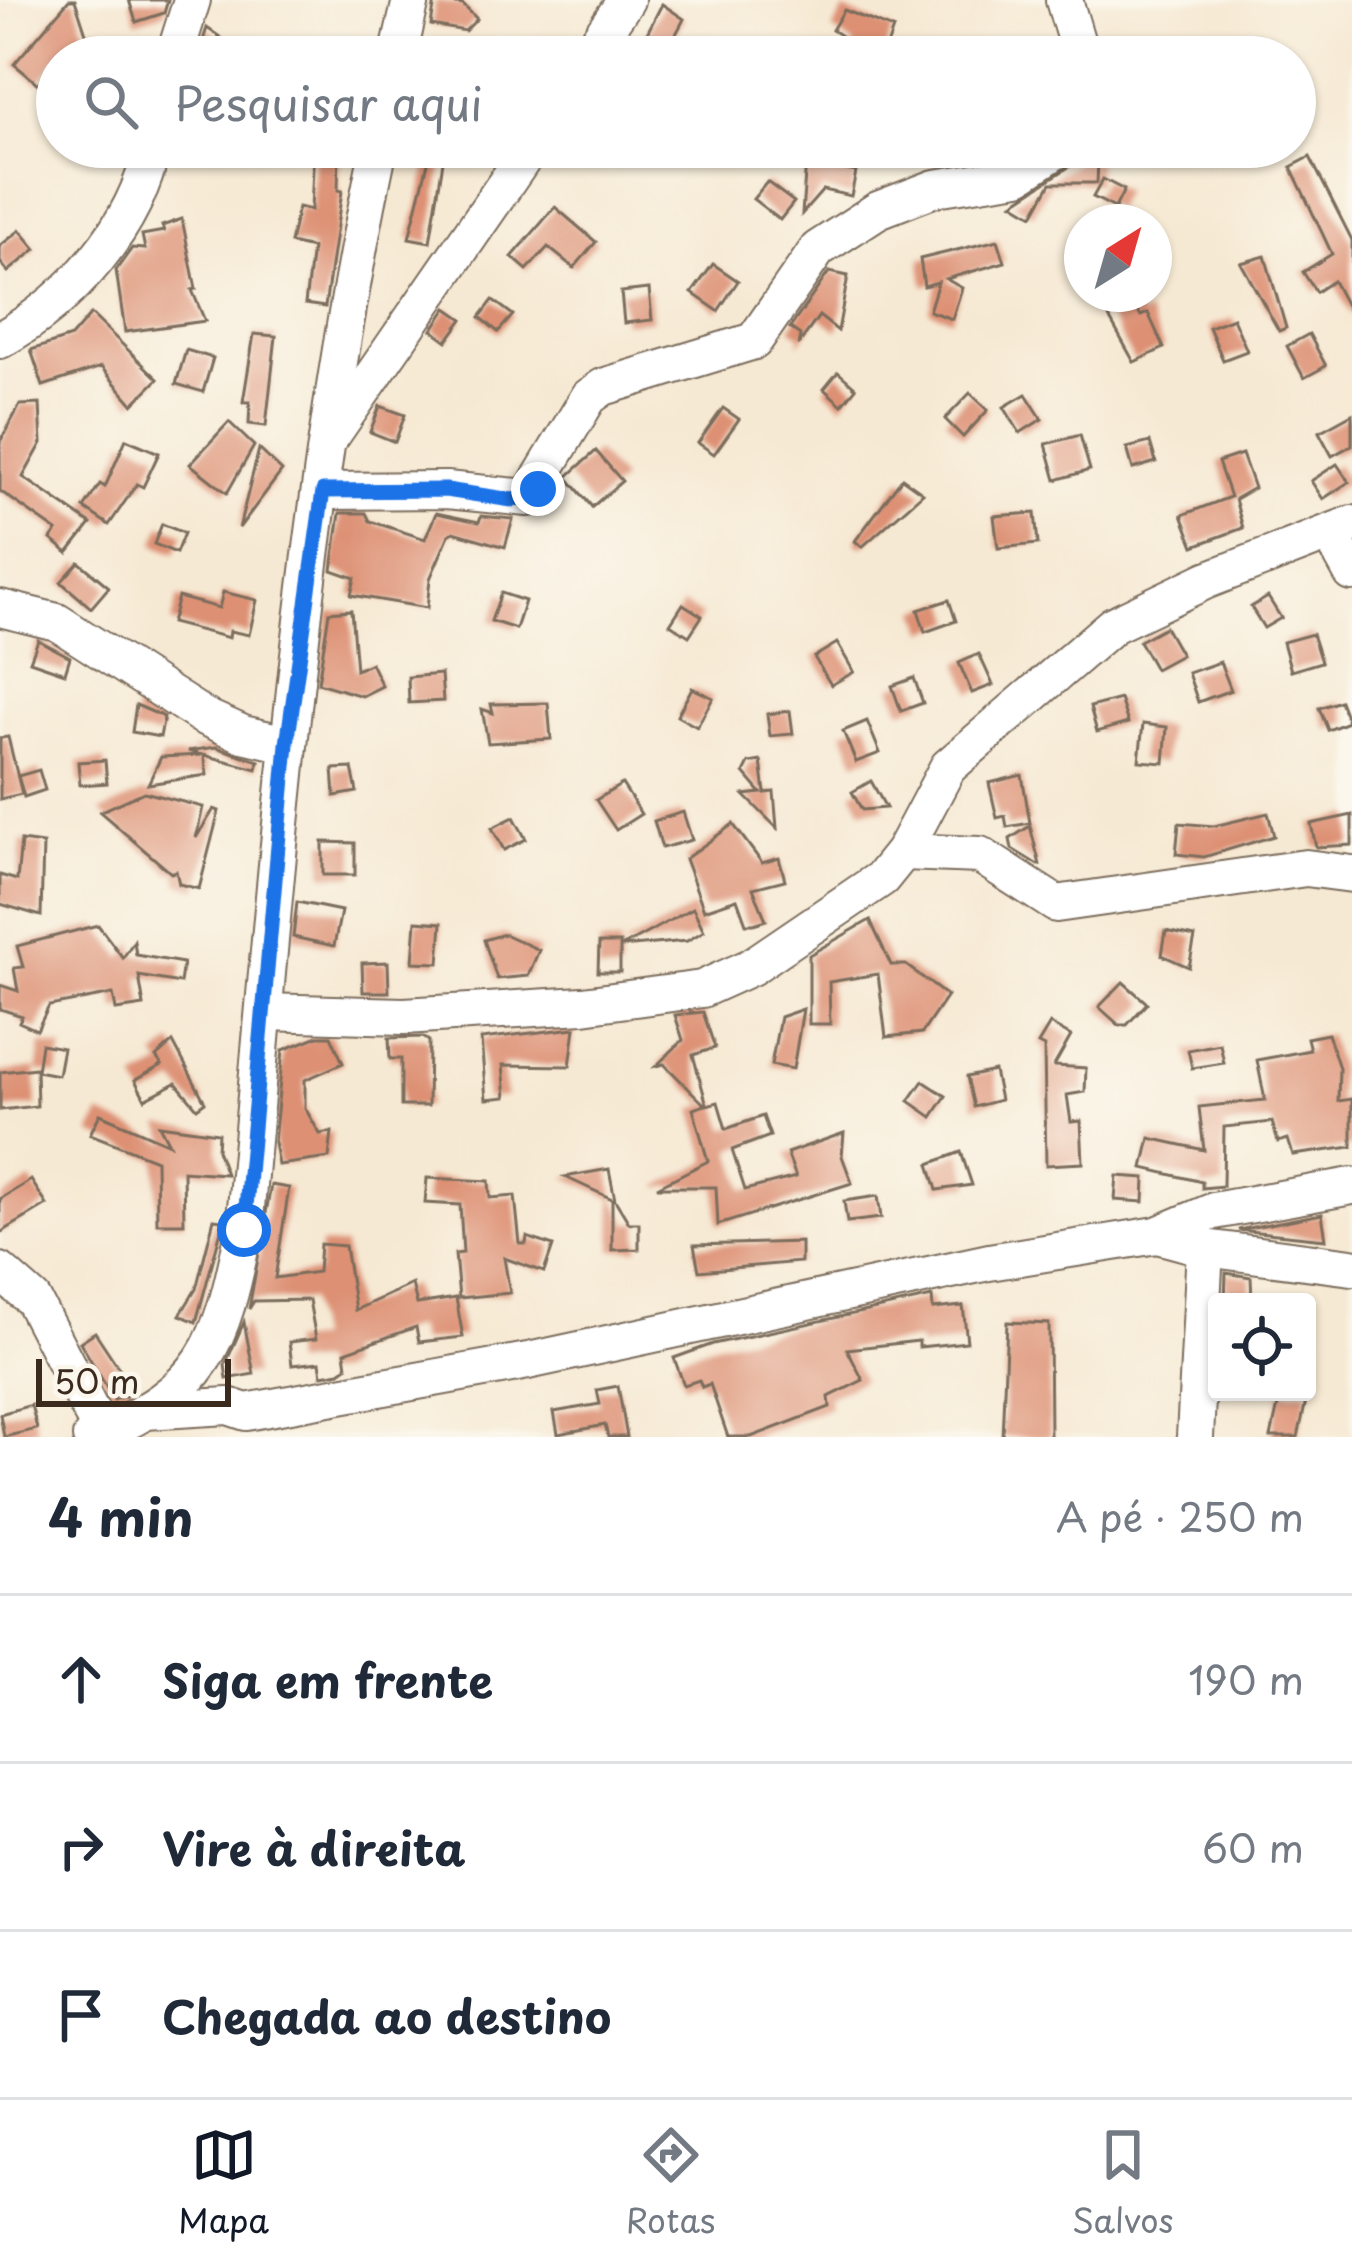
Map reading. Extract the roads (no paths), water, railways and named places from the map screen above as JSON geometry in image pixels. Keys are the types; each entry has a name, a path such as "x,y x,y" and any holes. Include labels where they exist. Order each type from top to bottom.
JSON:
{"street":[{"path":"181,36 192,0"},
{"path":"403,36 411,0"},
{"path":"601,36 626,0"},
{"path":"1064,0 1075,36"},
{"path":"0,340 44,315 96,259 146,180 148,168"},
{"path":"0,1271 33,1300 97,1435 145,1412 201,1367 218,1338 244,1230 287,744 344,314 375,168"},
{"path":"330,438 516,168"},
{"path":"323,491 446,490 528,498 590,398 602,387 754,340 818,250 878,210 935,188 1019,175 1030,168"},
{"path":"264,1012 404,1016 584,1006 701,989 751,967 883,878 903,852 948,767 1113,625 1207,580 1341,529 1352,573"},
{"path":"0,608 57,622 203,716 244,734 287,744"},
{"path":"903,852 980,855 1056,904 1306,868 1352,874"},
{"path":"145,1412 239,1418 989,1262 1157,1235 1214,1211 1352,1186"},
{"path":"1157,1235 1205,1248 1352,1267"},
{"path":"1195,1437 1205,1248"},
{"path":"201,1367 239,1418"}]}
